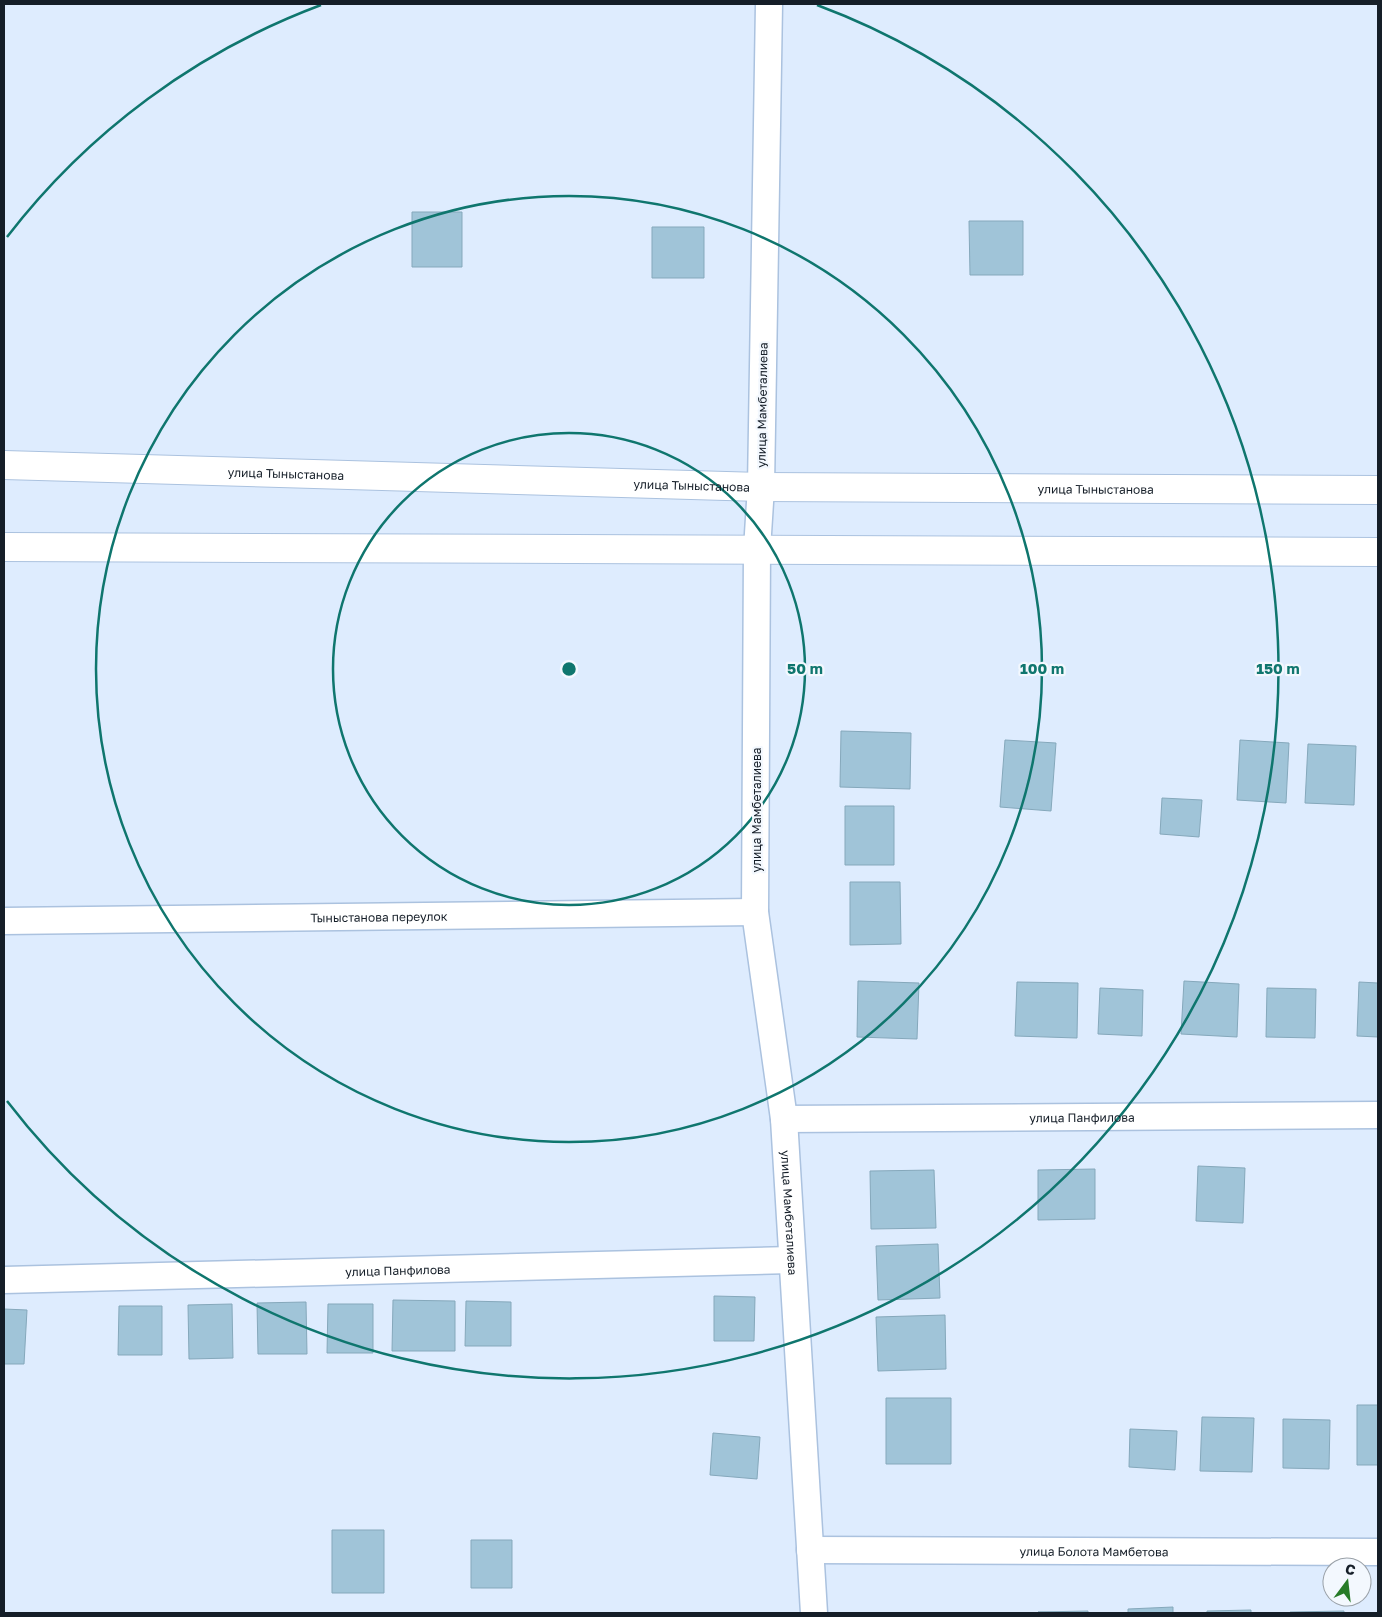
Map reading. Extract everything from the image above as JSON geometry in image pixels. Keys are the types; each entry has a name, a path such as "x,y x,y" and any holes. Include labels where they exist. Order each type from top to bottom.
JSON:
{"street":[{"name":"улица Мамбеталиева","path":"769,4 761,487 757,549 755,912 784,1118 814,1613"},
{"name":"улица Тыныстанова","path":"4,465 761,487 1378,490"},
{"path":"4,547 1378,552"},
{"name":"Тыныстанова переулок","path":"4,921 755,912"},
{"name":"улица Панфилова","path":"784,1118 1378,1114"},
{"name":"улица Панфилова","path":"4,1280 792,1260"},
{"name":"улица Болота Мамбетова","path":"810,1550 1378,1552"}],"building":[{"path":"412,212 462,212 462,267 412,267"},
{"path":"969,221 1023,221 1023,275 970,275"},
{"path":"652,227 704,227 704,278 652,278"},
{"path":"841,731 911,733 910,789 840,787"},
{"path":"1005,740 1056,743 1051,811 1000,807"},
{"path":"1240,740 1289,743 1286,803 1237,800"},
{"path":"1308,744 1356,746 1354,805 1305,803"},
{"path":"1162,798 1202,800 1199,837 1160,834"},
{"path":"845,806 894,806 894,865 845,865"},
{"path":"850,882 900,882 901,944 850,945"},
{"path":"858,981 919,983 917,1039 857,1037"},
{"path":"1184,981 1239,984 1237,1037 1181,1034"},
{"path":"1017,982 1078,983 1077,1038 1015,1036"},
{"path":"1359,982 1378,983 1378,1037 1357,1036"},
{"path":"1100,988 1143,990 1142,1036 1098,1034"},
{"path":"1267,988 1316,989 1315,1038 1266,1037"},
{"path":"1198,1166 1245,1168 1243,1223 1196,1221"},
{"path":"1095,1169 1095,1219 1038,1220 1038,1170"},
{"path":"934,1170 936,1228 871,1229 870,1171"},
{"path":"938,1244 940,1298 878,1300 876,1246"},
{"path":"714,1296 755,1297 754,1341 714,1341"},
{"path":"393,1300 455,1301 455,1351 392,1351"},
{"path":"466,1301 511,1302 511,1346 465,1346"},
{"path":"306,1302 307,1354 258,1354 257,1303"},
{"path":"232,1304 233,1358 189,1359 188,1305"},
{"path":"328,1304 373,1304 373,1353 327,1353"},
{"path":"119,1306 162,1306 162,1355 118,1355"},
{"path":"4,1309 27,1310 24,1364 4,1364"},
{"path":"945,1315 946,1369 878,1371 876,1317"},
{"path":"886,1398 951,1398 951,1464 886,1464"},
{"path":"1357,1405 1378,1405 1378,1465 1357,1465"},
{"path":"1202,1417 1254,1418 1252,1472 1200,1471"},
{"path":"1283,1419 1330,1420 1329,1469 1283,1468"},
{"path":"1130,1429 1177,1431 1175,1470 1129,1467"},
{"path":"713,1433 760,1437 757,1479 710,1475"},
{"path":"332,1530 384,1530 384,1593 332,1593"},
{"path":"471,1540 512,1540 512,1588 471,1588"},
{"path":"1173,1607 1173,1613 1128,1613 1128,1609"},
{"path":"1251,1610 1251,1613 1207,1613 1207,1611"},
{"path":"1088,1611 1088,1613 1038,1612"},
{"path":"1344,1611 1344,1613 1290,1613 1290,1612"}]}
